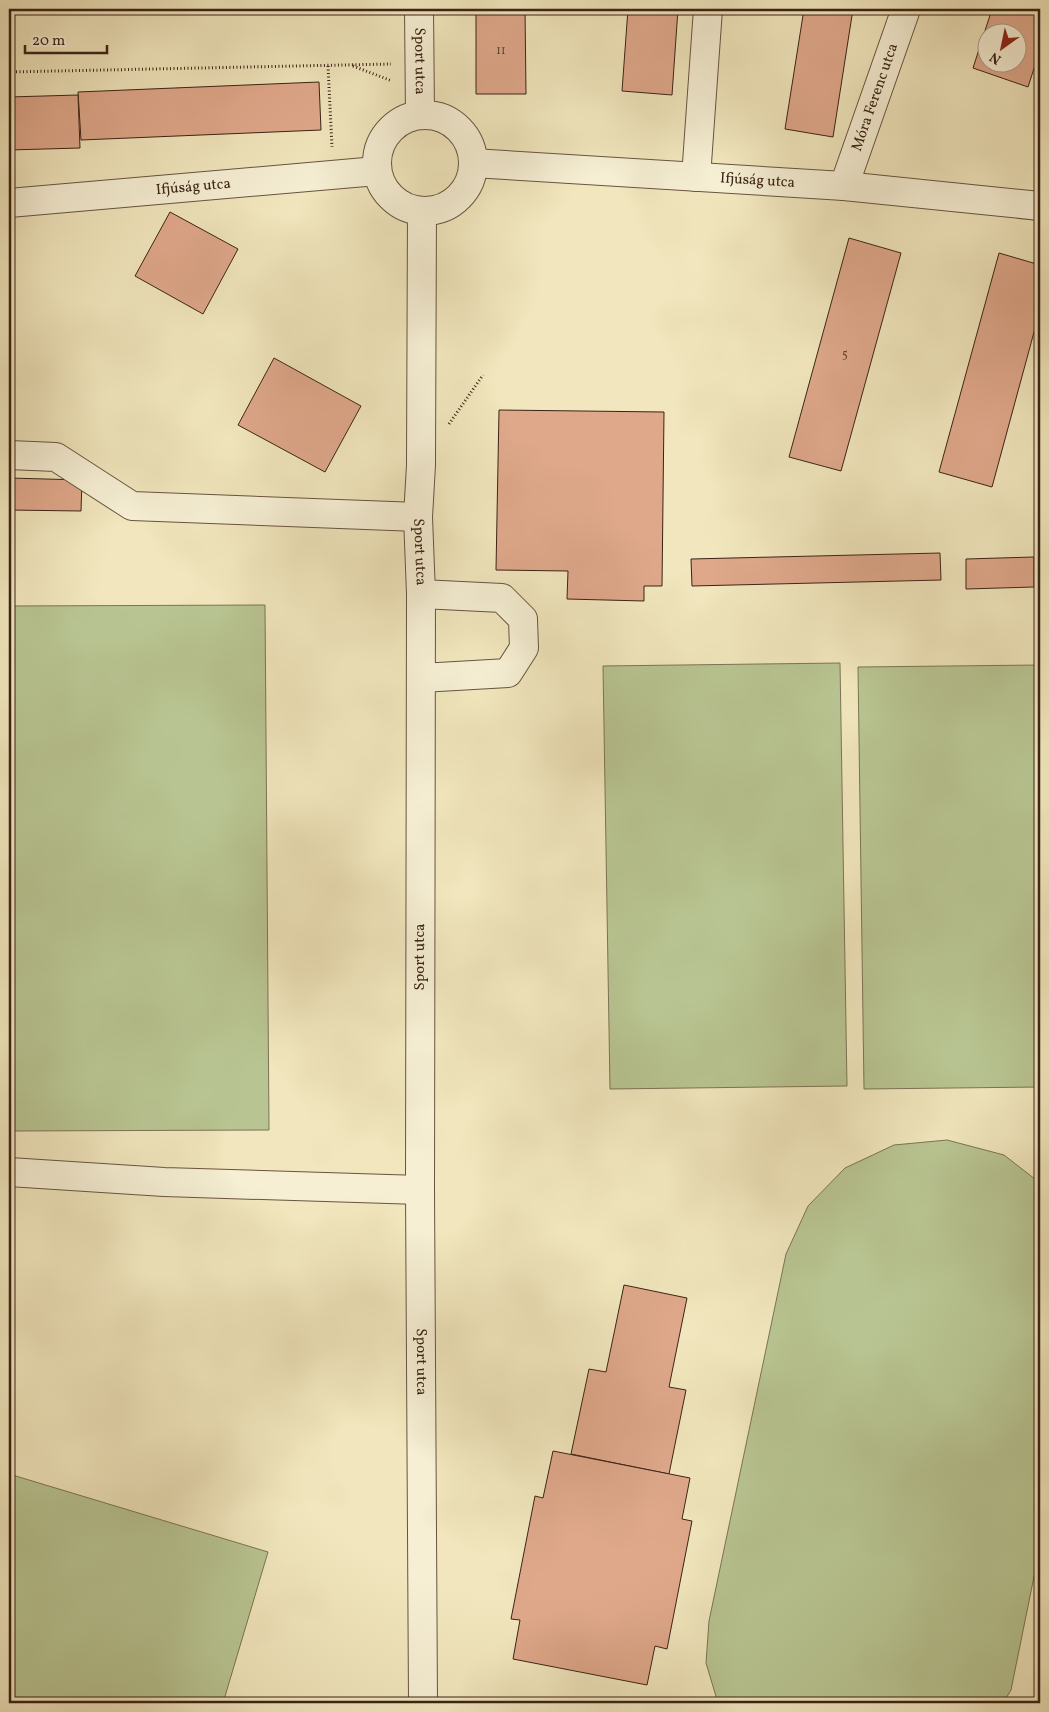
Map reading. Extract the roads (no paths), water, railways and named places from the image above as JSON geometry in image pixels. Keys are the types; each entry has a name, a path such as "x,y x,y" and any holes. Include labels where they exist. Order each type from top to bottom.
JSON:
{"street":[{"name":"Sport utca","path":"419,9 420,104 431,115 442,118 461,131 468,141 473,163"},
{"path":"696,177 708,9"},
{"name":"Móra Ferenc utca","path":"844,186 906,9"},
{"name":"Sport utca","path":"377,171 378,151 386,133 420,104"},
{"path":"377,171 382,186 392,199 406,208 422,212 441,209 458,198 469,182 473,163"},
{"name":"Ifjúság utca","path":"473,163 844,186 1040,206"},
{"name":"Ifjúság utca","path":"9,203 377,171"},
{"name":"Sport utca","path":"422,212 421,465 418,517 421,594 420,1190 423,1703"},
{"path":"9,455 56,457 132,506 418,517"},
{"path":"421,594 502,598 523,619 524,648 508,673 421,678"},
{"path":"9,1172 164,1182 420,1190"}]}
